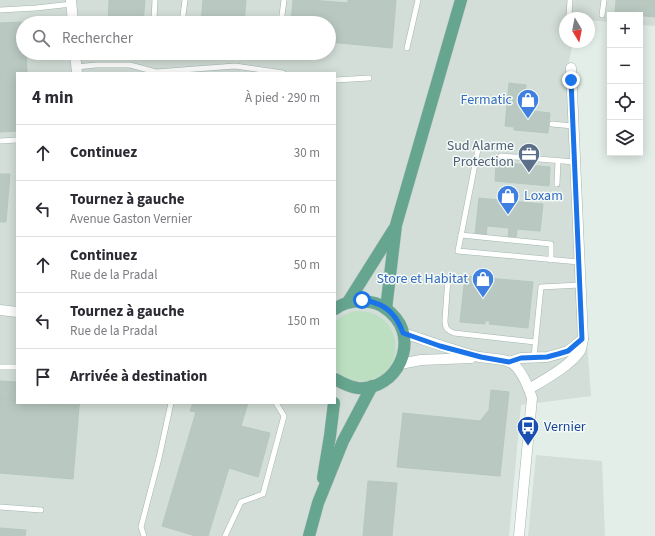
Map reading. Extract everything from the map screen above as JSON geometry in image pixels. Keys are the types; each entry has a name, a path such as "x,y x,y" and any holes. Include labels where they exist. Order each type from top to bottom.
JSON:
{"main road":[{"path":"386,308 396,225 461,0"},
{"path":"348,302 396,225"},
{"path":"336,308 348,302 362,300 374,302 386,308 400,323 405,343 404,354 400,364 393,374 383,382 372,386 358,388 344,385 336,380"},
{"path":"318,503 343,441 372,386"},
{"path":"309,536 318,503 330,436 334,404"}],"street":[{"path":"71,2 72,16"},
{"path":"76,60 77,70"},
{"path":"529,388 553,374 575,357 581,350 582,339 571,68"},
{"path":"0,310 16,312"},
{"path":"403,333 440,346 481,357 509,362 516,367 522,375 529,388 532,398 519,536"},
{"path":"509,362 521,358 547,357 568,351 582,339"},
{"path":"400,364 421,360 481,357"}],"lane":[{"path":"154,16 155,0"},
{"path":"183,16 185,0"},
{"path":"283,16 284,0"},
{"path":"407,48 418,0"},
{"path":"569,12 570,0"},
{"path":"602,15 604,0"},
{"path":"0,10 36,8 71,2"},
{"path":"77,70 96,65 130,65 156,72 235,66 276,72"},
{"path":"336,80 369,78"},
{"path":"552,124 573,126"},
{"path":"0,141 16,140"},
{"path":"479,144 458,251 579,262"},
{"path":"501,156 575,162"},
{"path":"557,184 558,161"},
{"path":"461,236 551,244 551,260"},
{"path":"448,278 445,327 448,331 454,333 535,342"},
{"path":"534,357 541,287 580,286"},
{"path":"0,367 16,367"},
{"path":"144,536 141,527 171,404"},
{"path":"225,536 241,502 262,494 284,416 277,404"},
{"path":"0,507 41,510"}],"shaded area":[{"path":"0,0 655,0 655,26 643,25 643,12 607,12 607,22 595,21 595,12 559,12 559,48 572,48 567,71 591,396 521,405 509,536 0,536"},
{"path":"536,455 602,461 605,536 528,536"}],"green space":[{"path":"356,311 373,314 385,321 393,332 395,345 394,358 387,370 377,378 362,381 355,380 347,378 336,371 336,321 344,315"}],"building":[{"path":"109,0 145,0 144,16 108,16"},
{"path":"203,0 246,0 245,16 202,16"},
{"path":"293,0 348,3 348,0 396,0 392,48 336,43 336,16 292,16"},
{"path":"616,0 655,0 655,17 643,16 643,12 615,12"},
{"path":"16,22 16,60 26,60 27,72 16,72 16,131 0,132 0,23"},
{"path":"509,83 526,85 524,110 550,113 548,133 514,130 514,127 505,126"},
{"path":"496,162 550,167 549,186 495,181"},
{"path":"0,174 10,174 6,222 0,222"},
{"path":"479,198 543,204 540,231 517,229 516,237 508,237 509,228 487,226 486,237 475,235"},
{"path":"465,276 533,282 528,328 489,324 490,321 485,321 485,324 460,322"},
{"path":"0,381 16,382 16,401 0,399"},
{"path":"491,390 509,392 500,476 397,467 403,413 480,421 489,410"},
{"path":"0,399 16,401 16,404 47,404 79,407 73,479 0,473"},
{"path":"47,404 80,404 79,407"},
{"path":"193,404 248,404 241,426 270,433 258,477 229,468 208,536 196,536 162,526 196,412 190,411"},
{"path":"368,481 397,483 392,536 363,536"},
{"path":"0,528 26,530 25,536 0,536"}],"place":[{"name":"Fermatic","path":"528,120"},
{"name":"Sud Alarme Protection","path":"529,174"},
{"name":"Loxam","path":"508,216"},
{"name":"Store et Habitat","path":"483,298"},
{"name":"Vernier","path":"528,446"}],"route":[{"path":"362,300 374,302 386,308 400,323 403,333 440,346 481,357 509,362 521,358 547,357 568,351 582,339 571,80"}]}
